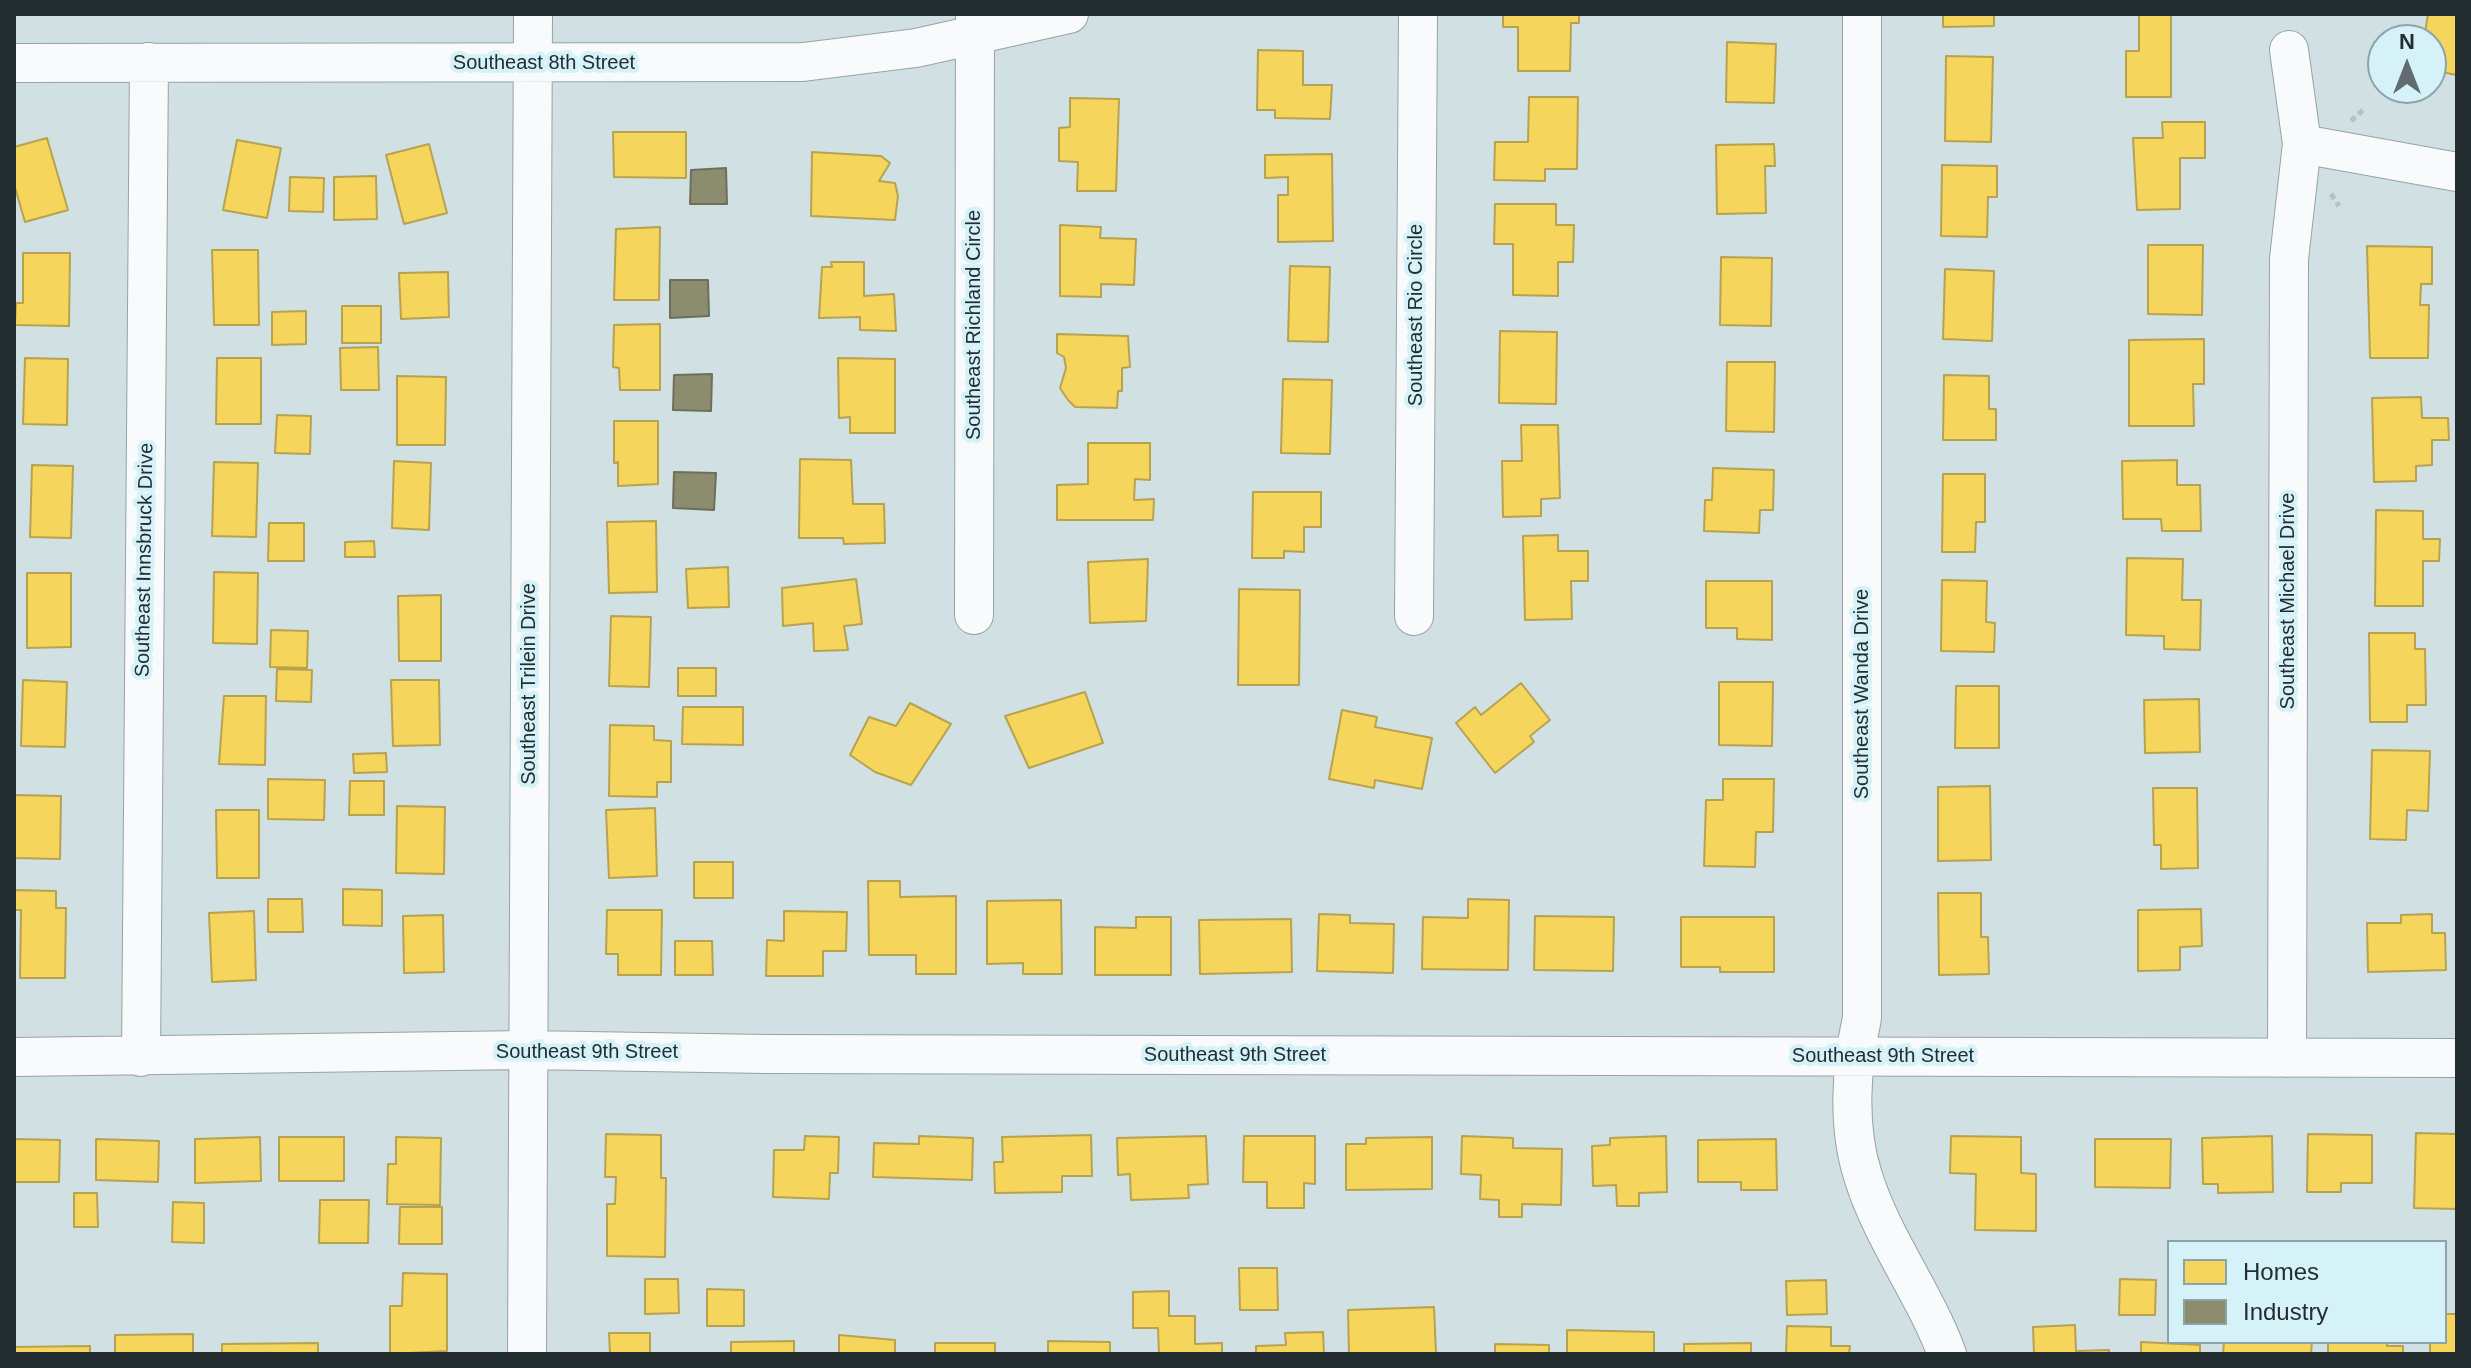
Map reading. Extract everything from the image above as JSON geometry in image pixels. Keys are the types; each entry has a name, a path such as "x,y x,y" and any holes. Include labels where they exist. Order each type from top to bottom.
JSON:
{"street":[{"name":"Southeast Trilein Drive","path":"527,1354 533,14"},
{"name":"Southeast 8th Street","path":"14,63 803,62 902,51 975,25 1069,14"},
{"name":"Southeast Rio Circle","path":"1414,616 1418,14"},
{"name":"Southeast Wanda Drive","path":"1862,14 1862,1018 1854,1056 1856,1150 1863,1177 1883,1224 1933,1318 1947,1354"},
{"name":"Southeast Richland Circle","path":"974,615 975,25"},
{"name":"Southeast Michael Drive","path":"2287,1058 2289,259 2302,144 2289,50"},
{"name":"Southeast Innsbruck Drive","path":"141,1057 149,62"},
{"path":"2302,144 2457,172"},
{"name":"Southeast 9th Street","path":"14,1057 527,1050 767,1054 2457,1058"}],"building: Homes":[{"path":"1503,14 1579,14 1579,23 1571,23 1570,71 1518,71 1518,27 1503,27"},
{"path":"1943,14 1994,14 1994,26 1943,27"},
{"path":"2139,14 2171,14 2171,97 2126,97 2126,51 2139,51"},
{"path":"2428,14 2457,14 2457,75 2447,73 2447,24 2426,24"},
{"path":"1727,42 1776,44 1774,103 1726,102"},
{"path":"1258,50 1303,51 1303,85 1332,85 1330,119 1275,118 1275,110 1257,110"},
{"path":"1946,56 1993,57 1991,142 1945,141"},
{"path":"1529,97 1578,97 1577,169 1545,169 1545,181 1494,180 1495,142 1528,142"},
{"path":"1070,98 1119,99 1116,191 1077,191 1078,162 1059,161 1059,128 1070,127"},
{"path":"2162,122 2205,122 2205,158 2180,158 2180,209 2137,210 2133,138 2163,138"},
{"path":"613,132 686,132 686,178 614,177"},
{"path":"47,138 68,210 25,222 14,184 14,147"},
{"path":"237,140 281,148 267,218 223,210"},
{"path":"429,144 447,213 404,224 386,155"},
{"path":"1774,144 1775,166 1765,166 1766,213 1717,214 1716,145"},
{"path":"812,152 881,156 890,163 879,181 895,183 898,196 895,220 811,216"},
{"path":"1332,154 1333,241 1278,242 1278,195 1288,195 1288,177 1265,178 1265,155"},
{"path":"1942,165 1997,166 1997,197 1988,197 1987,237 1941,236"},
{"path":"376,176 377,219 334,220 334,177"},
{"path":"290,177 324,178 323,212 289,211"},
{"path":"1495,204 1556,204 1556,225 1574,225 1573,262 1558,262 1558,296 1513,295 1513,244 1494,244"},
{"path":"1060,225 1101,227 1100,238 1136,239 1134,285 1101,284 1101,297 1060,296"},
{"path":"660,227 659,300 614,300 616,229"},
{"path":"2148,245 2203,245 2202,315 2148,314"},
{"path":"2367,246 2432,247 2432,284 2421,284 2420,305 2429,305 2428,358 2370,358"},
{"path":"212,250 258,250 259,325 214,325"},
{"path":"23,253 70,253 69,326 15,325 16,303 23,303"},
{"path":"1721,257 1772,258 1771,326 1720,325"},
{"path":"831,262 864,262 864,296 894,294 896,331 860,330 860,317 819,318 822,267 832,267"},
{"path":"1290,266 1330,267 1328,342 1288,341"},
{"path":"1945,269 1994,271 1992,341 1943,339"},
{"path":"448,272 449,317 401,319 399,273"},
{"path":"342,306 381,306 381,343 342,343"},
{"path":"306,311 306,344 272,345 272,312"},
{"path":"660,324 660,390 620,390 619,368 613,367 614,325"},
{"path":"1500,331 1557,332 1556,404 1499,403"},
{"path":"1057,334 1128,336 1130,367 1122,368 1122,391 1118,391 1117,408 1075,407 1068,400 1060,388 1066,368 1064,357 1057,353"},
{"path":"2204,339 2204,384 2193,384 2194,426 2129,426 2129,340"},
{"path":"378,347 379,390 341,390 340,348"},
{"path":"25,358 68,359 67,425 23,424"},
{"path":"217,358 261,358 261,424 216,424"},
{"path":"838,358 895,359 895,433 850,433 850,417 839,418"},
{"path":"1727,362 1775,362 1774,432 1726,431"},
{"path":"1944,375 1989,376 1989,409 1996,409 1996,440 1943,440"},
{"path":"397,376 446,377 445,445 397,445"},
{"path":"1283,379 1332,380 1330,454 1281,453"},
{"path":"2421,397 2422,418 2448,418 2449,440 2432,440 2432,465 2416,466 2416,481 2374,482 2372,398"},
{"path":"277,415 311,416 310,454 275,453"},
{"path":"614,421 658,421 658,484 618,486 618,462 614,463"},
{"path":"1521,425 1558,425 1560,498 1541,499 1541,516 1503,517 1502,461 1522,461"},
{"path":"1088,443 1150,443 1150,480 1135,479 1134,500 1154,499 1153,520 1057,520 1057,485 1088,484"},
{"path":"800,459 851,460 853,504 884,504 885,543 844,544 843,538 799,538"},
{"path":"2177,460 2177,485 2200,485 2201,531 2162,531 2161,519 2123,519 2122,461"},
{"path":"394,461 431,463 429,530 392,528"},
{"path":"214,462 258,463 256,537 212,536"},
{"path":"32,465 73,466 71,538 30,537"},
{"path":"1713,468 1774,470 1773,510 1760,510 1759,533 1704,531 1705,500 1712,500"},
{"path":"1943,474 1985,474 1985,522 1976,522 1975,552 1942,552"},
{"path":"1253,492 1321,492 1321,527 1304,527 1304,552 1284,551 1284,558 1252,558"},
{"path":"2376,510 2423,511 2423,539 2440,539 2439,561 2423,561 2423,606 2375,606"},
{"path":"656,521 657,592 609,593 607,522"},
{"path":"269,523 304,523 304,561 268,561"},
{"path":"1558,535 1558,551 1588,551 1588,581 1571,581 1572,619 1525,620 1523,536"},
{"path":"374,541 375,557 345,557 345,542"},
{"path":"2127,558 2183,559 2182,600 2201,600 2200,650 2164,649 2164,636 2126,635"},
{"path":"1148,559 1146,621 1090,623 1088,562"},
{"path":"728,567 729,607 688,608 686,569"},
{"path":"214,572 258,573 257,644 213,643"},
{"path":"27,573 71,573 71,647 27,648"},
{"path":"856,579 862,624 844,626 848,650 814,651 813,623 783,626 782,588"},
{"path":"1942,580 1987,581 1986,622 1995,623 1994,652 1941,651"},
{"path":"1706,581 1772,581 1772,640 1737,639 1737,628 1706,628"},
{"path":"1239,589 1300,590 1299,685 1238,685"},
{"path":"441,595 441,661 399,661 398,596"},
{"path":"611,616 651,617 649,687 609,686"},
{"path":"271,630 308,631 307,668 270,667"},
{"path":"2369,633 2415,633 2415,649 2425,649 2426,705 2407,705 2407,722 2370,722"},
{"path":"678,668 716,668 716,696 678,696"},
{"path":"277,669 312,670 311,702 276,701"},
{"path":"23,680 67,682 65,747 21,746"},
{"path":"391,680 439,680 440,745 393,746"},
{"path":"1719,682 1773,682 1772,746 1719,745"},
{"path":"1521,683 1550,720 1530,736 1534,742 1495,773 1456,723 1475,707 1481,715"},
{"path":"1956,686 1999,686 1999,748 1955,748"},
{"path":"1085,692 1103,743 1029,768 1005,716"},
{"path":"224,696 266,696 265,765 219,764"},
{"path":"2199,699 2200,752 2145,753 2144,700"},
{"path":"910,703 951,724 911,785 875,772 850,755 869,717 896,726"},
{"path":"683,707 743,707 743,745 682,744"},
{"path":"1342,710 1377,717 1375,727 1432,738 1422,789 1375,780 1374,788 1329,779"},
{"path":"610,725 654,726 654,740 671,741 671,782 657,782 657,797 609,796"},
{"path":"2372,750 2430,751 2428,811 2407,810 2406,840 2370,839"},
{"path":"386,753 387,772 354,773 353,754"},
{"path":"268,779 325,780 324,820 268,819"},
{"path":"1723,779 1774,779 1773,832 1756,832 1755,867 1704,866 1706,800 1723,800"},
{"path":"350,781 384,781 384,815 349,815"},
{"path":"1990,786 1991,860 1938,861 1938,787"},
{"path":"2153,788 2197,788 2198,868 2161,869 2161,845 2154,845"},
{"path":"14,795 61,796 60,859 14,858"},
{"path":"397,806 445,807 444,874 396,873"},
{"path":"655,808 657,876 609,878 606,810"},
{"path":"216,810 259,810 259,878 217,878"},
{"path":"694,862 733,862 733,898 694,898"},
{"path":"868,881 900,881 900,897 956,896 956,974 916,974 916,955 869,955"},
{"path":"343,889 382,890 382,926 343,925"},
{"path":"14,890 56,891 56,908 66,908 65,978 20,978 21,910 14,910"},
{"path":"1938,893 1981,893 1981,937 1988,937 1989,974 1939,975"},
{"path":"268,899 302,899 303,932 268,932"},
{"path":"1468,899 1509,900 1508,970 1422,969 1423,917 1468,918"},
{"path":"1061,900 1062,974 1023,974 1023,963 987,964 987,901"},
{"path":"2201,909 2202,946 2180,947 2180,970 2138,971 2138,910"},
{"path":"607,910 662,910 661,975 618,975 618,954 606,954"},
{"path":"254,911 256,980 212,982 209,913"},
{"path":"784,911 847,912 846,951 823,951 823,976 766,976 767,940 784,941"},
{"path":"1319,914 1350,915 1350,923 1394,924 1393,973 1317,971"},
{"path":"2432,914 2432,933 2445,933 2446,970 2368,972 2367,923 2401,923 2401,915"},
{"path":"443,915 444,972 404,973 403,916"},
{"path":"1535,916 1614,917 1613,971 1534,970"},
{"path":"1136,917 1171,917 1171,975 1095,975 1095,927 1136,928"},
{"path":"1681,917 1774,917 1774,972 1720,972 1720,967 1681,967"},
{"path":"1291,919 1292,972 1200,974 1199,920"},
{"path":"675,941 712,941 713,975 675,975"},
{"path":"2416,1133 2457,1134 2457,1209 2414,1208"},
{"path":"606,1134 661,1135 661,1178 666,1178 665,1257 607,1256 607,1204 615,1204 616,1177 605,1177"},
{"path":"2308,1134 2372,1135 2372,1183 2341,1183 2341,1192 2307,1192"},
{"path":"1091,1135 1092,1176 1062,1176 1062,1192 995,1193 994,1162 1003,1162 1002,1137"},
{"path":"805,1136 839,1137 838,1173 830,1173 829,1199 773,1197 774,1150 804,1150"},
{"path":"919,1136 973,1138 972,1180 873,1177 874,1143 919,1144"},
{"path":"1206,1136 1208,1184 1188,1185 1189,1198 1131,1200 1130,1174 1118,1175 1117,1138"},
{"path":"1244,1136 1315,1136 1315,1184 1304,1183 1304,1208 1267,1208 1267,1182 1243,1182"},
{"path":"1462,1136 1513,1138 1513,1148 1562,1149 1561,1205 1522,1204 1522,1217 1499,1217 1499,1200 1480,1199 1481,1175 1461,1174"},
{"path":"1666,1136 1667,1192 1639,1193 1639,1206 1617,1206 1616,1185 1593,1186 1592,1146 1610,1145 1610,1138"},
{"path":"1951,1136 2021,1137 2021,1173 2036,1174 2036,1231 1975,1230 1976,1174 1950,1173"},
{"path":"2272,1136 2273,1192 2218,1193 2218,1184 2203,1184 2202,1138"},
{"path":"260,1137 261,1181 195,1183 195,1139"},
{"path":"279,1137 344,1137 344,1181 279,1181"},
{"path":"396,1137 441,1138 440,1205 387,1204 388,1164 396,1164"},
{"path":"1432,1137 1432,1189 1346,1190 1346,1144 1366,1144 1366,1138"},
{"path":"14,1139 60,1140 59,1182 14,1182"},
{"path":"96,1139 159,1141 158,1182 96,1180"},
{"path":"1776,1139 1777,1190 1741,1190 1741,1182 1698,1182 1698,1140"},
{"path":"2095,1139 2171,1139 2170,1188 2095,1187"},
{"path":"74,1193 97,1193 98,1227 74,1227"},
{"path":"320,1200 369,1200 368,1243 319,1243"},
{"path":"173,1202 204,1203 204,1243 172,1242"},
{"path":"400,1207 442,1207 442,1244 399,1244"},
{"path":"1239,1268 1277,1268 1278,1310 1240,1310"},
{"path":"403,1273 447,1274 447,1351 390,1354 390,1306 402,1306"},
{"path":"645,1279 678,1279 679,1313 645,1314"},
{"path":"2120,1279 2156,1280 2155,1315 2119,1315"},
{"path":"1826,1280 1827,1314 1787,1315 1786,1281"},
{"path":"707,1289 744,1290 744,1326 707,1326"},
{"path":"1169,1291 1169,1316 1195,1316 1195,1344 1222,1343 1222,1354 1159,1354 1158,1328 1133,1328 1133,1292"},
{"path":"1434,1307 1436,1354 1349,1354 1348,1310"},
{"path":"2447,1314 2457,1314 2457,1354 2430,1354 2430,1344 2447,1344"},
{"path":"2075,1325 2076,1351 2109,1350 2109,1354 2034,1354 2033,1327"},
{"path":"1787,1326 1831,1327 1831,1346 1850,1346 1849,1354 1786,1354"},
{"path":"1567,1330 1654,1332 1654,1354 1567,1354"},
{"path":"1323,1332 1324,1354 1256,1354 1256,1346 1286,1345 1285,1333"},
{"path":"609,1333 650,1333 650,1354 610,1354"},
{"path":"193,1334 193,1354 115,1354 115,1335"},
{"path":"839,1335 895,1340 895,1354 839,1354"},
{"path":"794,1341 794,1354 731,1354 731,1342"},
{"path":"1048,1341 1110,1342 1110,1354 1048,1354"},
{"path":"2141,1342 2200,1345 2200,1354 2141,1354"},
{"path":"318,1343 318,1354 222,1354 222,1344"},
{"path":"935,1343 995,1343 995,1354 935,1354"},
{"path":"1751,1343 1751,1354 1684,1354 1684,1344"},
{"path":"1495,1344 1549,1345 1549,1354 1495,1354"},
{"path":"2224,1344 2312,1344 2311,1354 2223,1354"},
{"path":"2328,1344 2403,1346 2403,1354 2328,1354"},
{"path":"90,1346 90,1354 14,1354 14,1347"}],"building: Industry":[{"path":"726,168 727,204 690,204 691,170"},
{"path":"670,280 708,280 709,316 670,318"},
{"path":"712,374 711,411 673,410 674,375"},
{"path":"674,472 716,473 714,510 673,508"}]}
